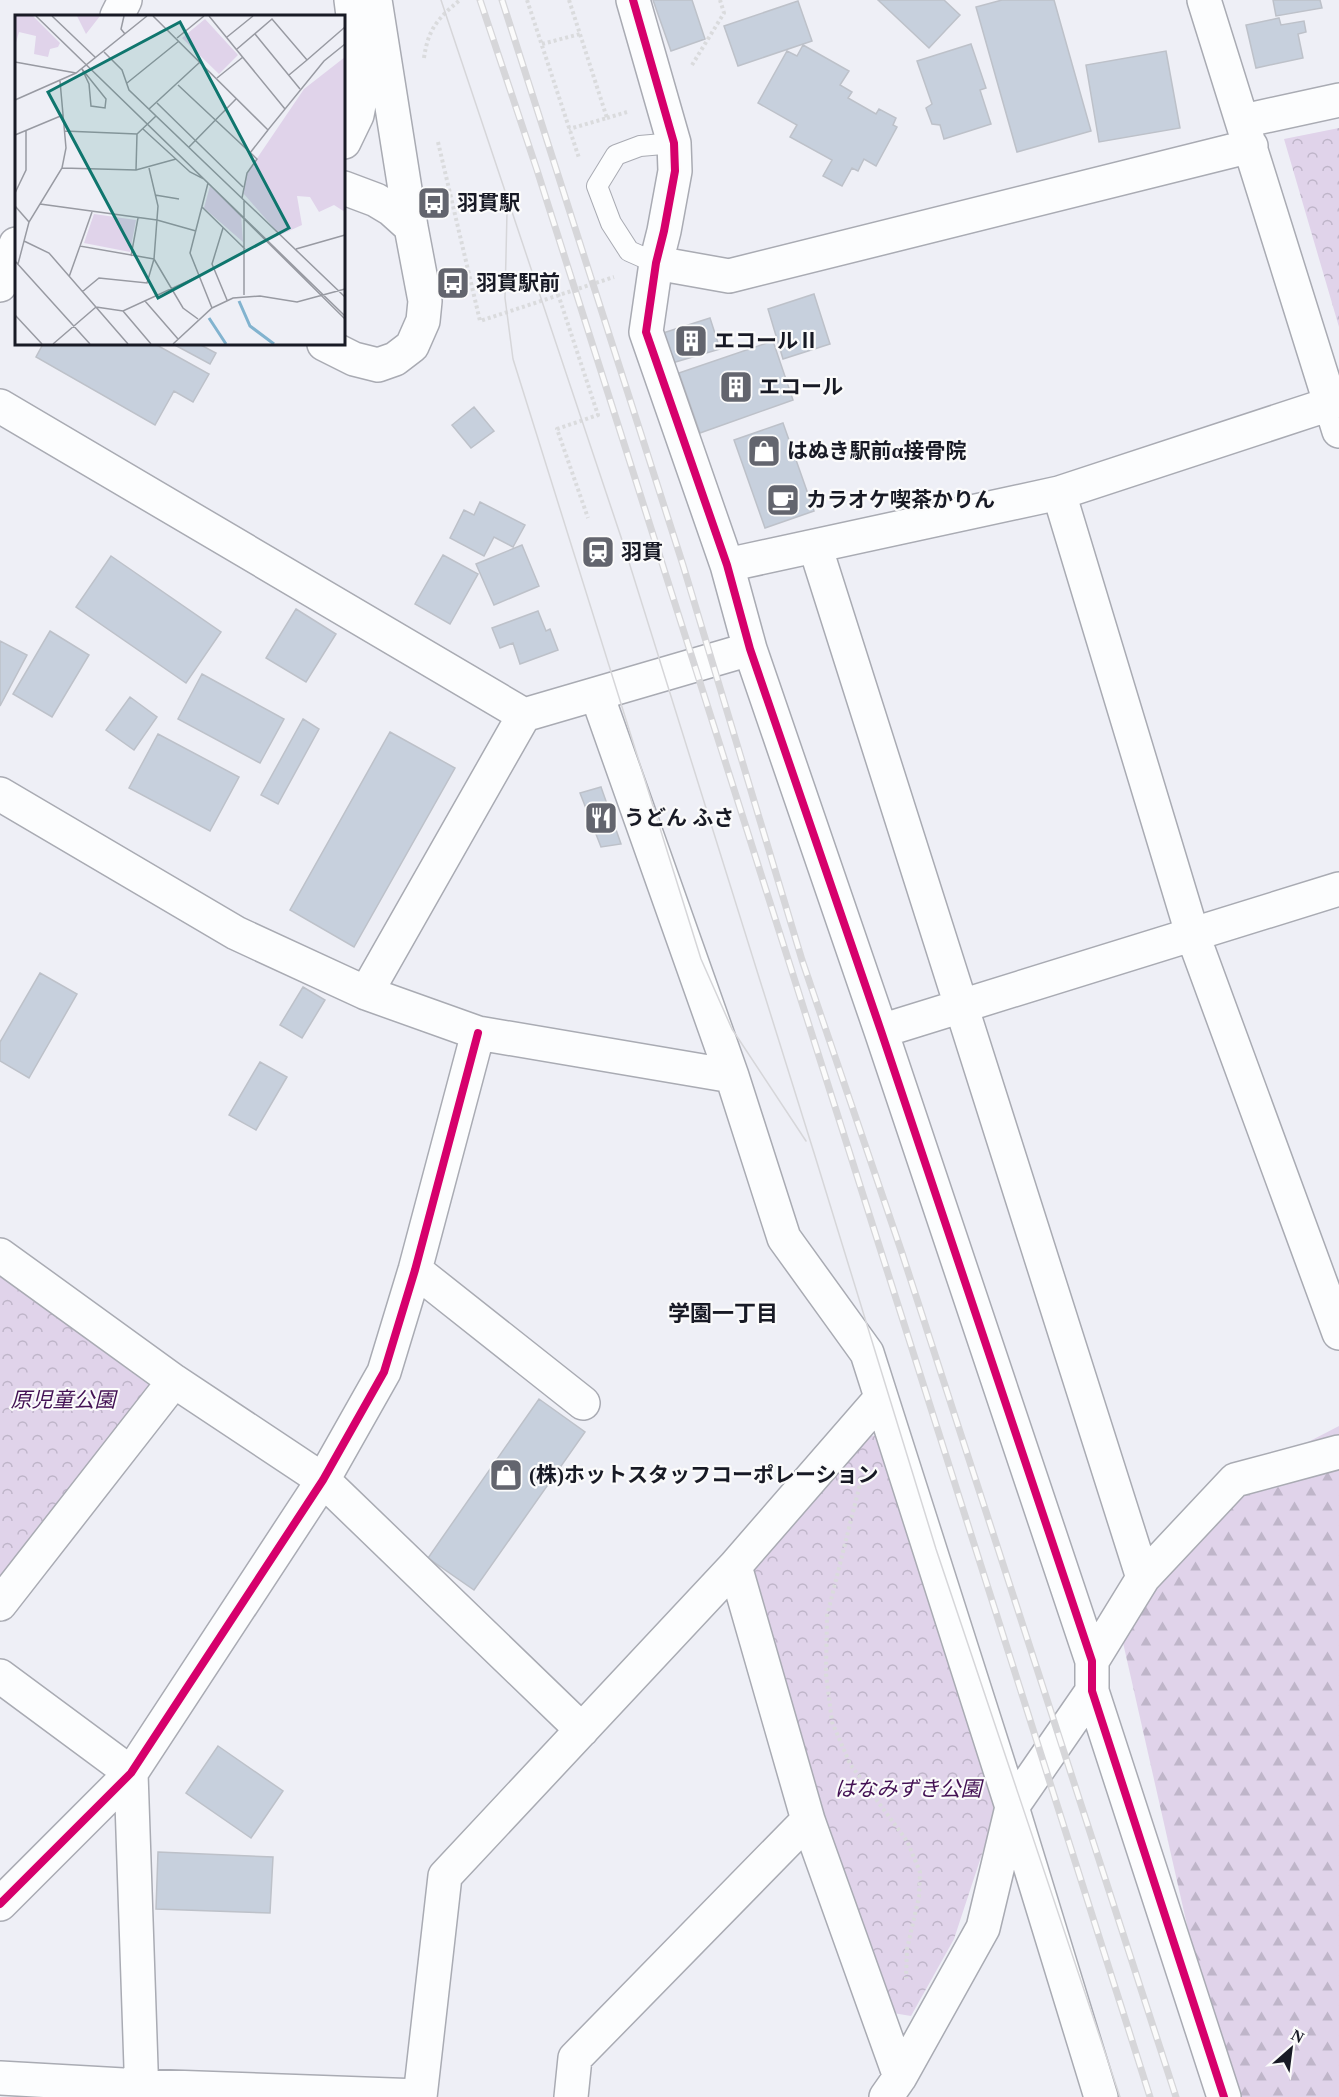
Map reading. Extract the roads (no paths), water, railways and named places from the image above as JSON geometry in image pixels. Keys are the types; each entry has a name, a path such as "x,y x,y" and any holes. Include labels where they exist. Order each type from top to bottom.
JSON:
{"street":[{"path":"118,15 125,0"},
{"path":"345,140 357,115 361,95 351,0"},
{"path":"326,345 354,359 378,365 395,360 412,346 423,321 425,302 375,0"},
{"path":"633,0 674,143 675,171 656,263 646,332 727,565 750,649 881,1030 1092,1676 1224,2097"},
{"path":"727,565 1059,493 1335,417 1204,0"},
{"path":"656,263 729,276 1247,133 1339,100"},
{"path":"345,188 376,200 391,209 411,227"},
{"path":"0,285 10,246"},
{"path":"0,406 524,715"},
{"path":"1059,493 1192,933 1339,1333"},
{"path":"815,546 1143,1578"},
{"path":"366,993 524,715 750,649"},
{"path":"597,695 732,1076 784,1238 867,1353 1012,1807 1101,2097"},
{"path":"0,794 236,933 366,993 478,1033 732,1076"},
{"path":"881,1030 1339,889"},
{"path":"0,1904 131,1773 323,1480 384,1372 415,1270 478,1033"},
{"path":"0,1256 174,1381 323,1480 582,1730"},
{"path":"415,1270 583,1403"},
{"path":"0,1604 174,1381"},
{"path":"0,2078 142,2092 420,2096 445,1876 735,1566 881,1398"},
{"path":"893,2087 983,1928 1012,1807 1092,1676 1143,1578 1234,1480 1339,1452"},
{"path":"735,1566 808,1820 893,2087"},
{"path":"0,1676 131,1773"},
{"path":"131,1773 142,2092"},
{"path":"571,2097 575,2058 808,1820"}],"lane":[{"path":"656,263 628,251 611,223 597,186 616,155 640,146 674,143"}],"tram line":[{"path":"441,0 623,543 936,1549 1120,2097"},
{"path":"507,212 505,298 513,359 701,959 732,1029 806,1141"}],"railway":[{"path":"480,0 537,170 1150,2097"},
{"path":"502,0 683,565 802,960 902,1253 1176,2097"}],"place":[{"name":"羽貫駅","path":"434,203"},
{"name":"羽貫駅前","path":"453,283"},
{"name":"エコールⅡ","path":"691,341"},
{"name":"エコール","path":"736,387"},
{"name":"はぬき駅前α接骨院","path":"764,451"},
{"name":"カラオケ喫茶かりん","path":"783,500"},
{"name":"羽貫","path":"598,552"},
{"name":"うどん ふさ","path":"601,818"},
{"name":"(株)ホットスタッフコーポレーション","path":"506,1475"}],"district":[{"name":"学園一丁目","path":"723,1313"}],"park label":[{"name":"原児童公園","path":"63,1400"},
{"name":"はなみずき公園","path":"908,1789"}]}
